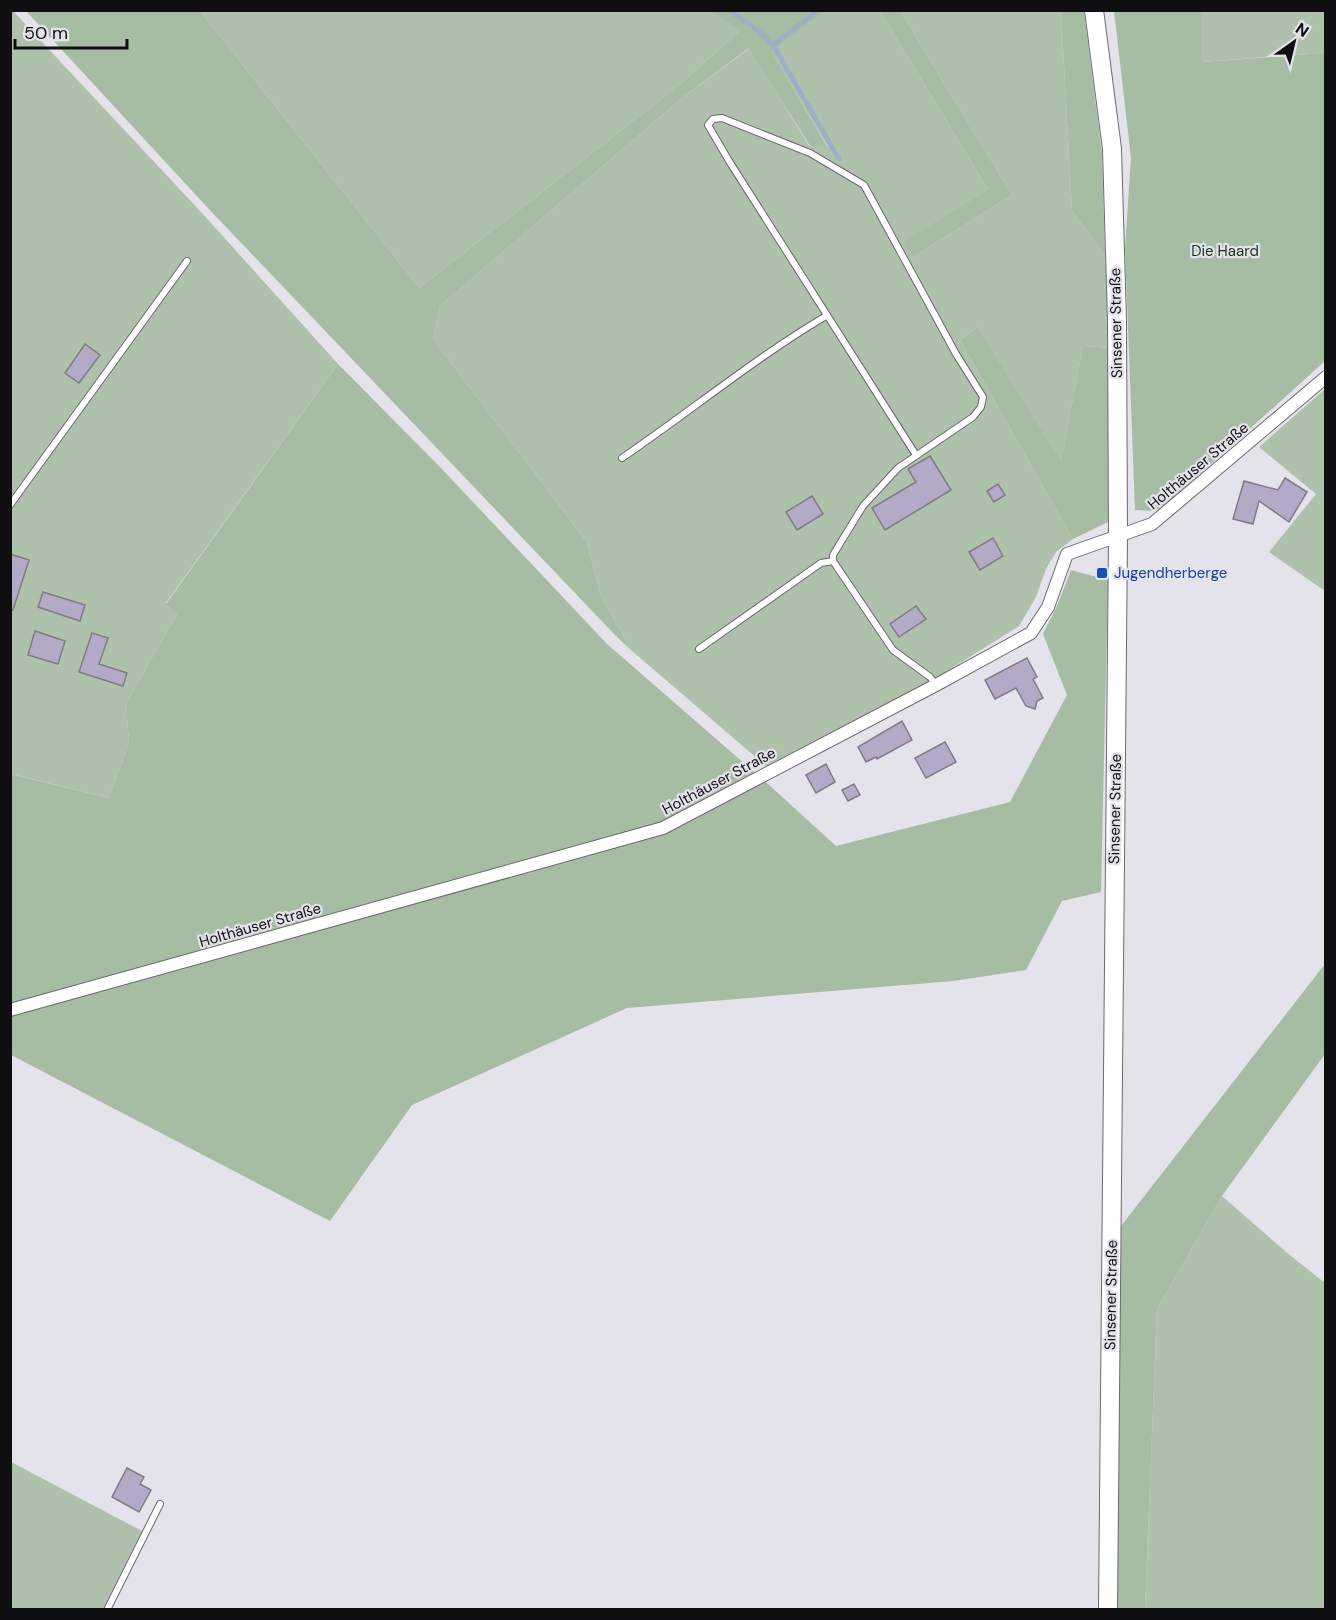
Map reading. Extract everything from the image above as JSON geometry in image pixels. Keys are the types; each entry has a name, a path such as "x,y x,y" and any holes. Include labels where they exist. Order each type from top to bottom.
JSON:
{"main road":[{"name":"Sinsener Straße","path":"1094,10 1112,148 1117,321 1118,537 1108,1610"}],"street":[{"name":"Holthäuser Straße","path":"10,1010 663,828 1031,633 1048,607 1067,554 1152,524 1326,377"}],"lane":[{"path":"916,455 708,125 713,118 722,118 810,153 864,185 956,354 983,397 981,407 973,417 898,468 863,506 833,555 833,561 893,650 930,677 936,685"},
{"path":"10,505 187,261"},
{"path":"622,458 783,341 826,315"},
{"path":"699,649 821,562 833,561"},
{"path":"107,1610 160,1504"}],"green space":[{"path":"12,10 202,213 338,364 166,603 177,615 126,703 129,743 109,798 11,774"},
{"path":"711,10 740,31 677,87 419,288 200,11"},
{"path":"26,11 200,11 419,288 677,87 740,31 711,11 826,11 771,51 828,148 810,146 749,48 684,96 440,306 433,339 587,543 601,597 632,651 206,206"},
{"path":"826,11 880,11 988,189 905,242 913,257 1012,195 900,11 1061,11 1072,210 1105,256 1110,348 1083,346 1061,463 978,327 960,340 1073,539 1056,552 1046,569 1036,597 1019,626 936,678 766,766 632,651 601,597 587,543 433,339 440,306 684,96 750,48 809,146 828,147 770,50"},
{"path":"880,11 900,11 1012,195 913,257 904,242 988,189"},
{"path":"1061,11 1084,11 1102,154 1105,256 1072,210"},
{"name":"Die Haard","path":"1114,11 1201,11 1202,62 1325,53 1325,361 1170,501 1155,511 1135,510 1125,248 1131,158"},
{"path":"1201,11 1325,11 1325,53 1201,62"},
{"path":"978,327 1061,462 1083,346 1110,348 1110,521 1073,539 960,340"},
{"path":"338,364 439,466 607,644 836,846 1010,802 1067,695 1043,634 1071,570 1108,580 1101,892 1062,901 1026,970 953,981 627,1008 412,1105 330,1221 11,1055 10,774 109,798 129,743 126,703 177,615 166,604"},
{"path":"1325,389 1325,591 1269,552 1316,494 1259,447"},
{"path":"1325,964 1325,1054 1222,1196 1157,1309 1145,1609 1117,1610 1121,1226"},
{"path":"1222,1196 1325,1283 1325,1609 1145,1610 1157,1309"},
{"path":"11,1462 142,1531 103,1609 11,1609"}],"building":[{"path":"85,344 100,355 79,383 65,373"},
{"path":"930,456 951,490 885,530 872,508 916,482 908,469"},
{"path":"1285,478 1307,492 1289,522 1259,501 1253,524 1233,519 1244,481 1278,490"},
{"path":"998,484 1005,495 994,502 987,491"},
{"path":"812,496 823,514 797,530 786,512"},
{"path":"993,538 1003,556 980,570 969,552"},
{"path":"10,554 29,560 13,610 10,610"},
{"path":"43,592 85,605 80,621 38,607"},
{"path":"916,606 926,619 899,637 890,624"},
{"path":"35,631 65,641 58,664 28,655"},
{"path":"92,633 108,638 99,664 127,673 123,686 79,672"},
{"path":"1027,658 1037,677 1033,679 1043,698 1037,701 1035,709 1026,706 1016,688 995,699 985,680"},
{"path":"902,721 912,740 877,759 876,757 866,762 858,747"},
{"path":"945,742 956,762 926,778 915,758"},
{"path":"826,764 835,782 816,793 806,775"},
{"path":"854,784 860,795 848,801 842,790"},
{"path":"127,1468 144,1477 140,1484 151,1490 139,1512 112,1497"}],"waterway":[{"path":"729,10 759,31 773,45 839,159"},
{"path":"773,45 818,10"}],"place":[{"name":"Jugendherberge","path":"1102,573"}]}
